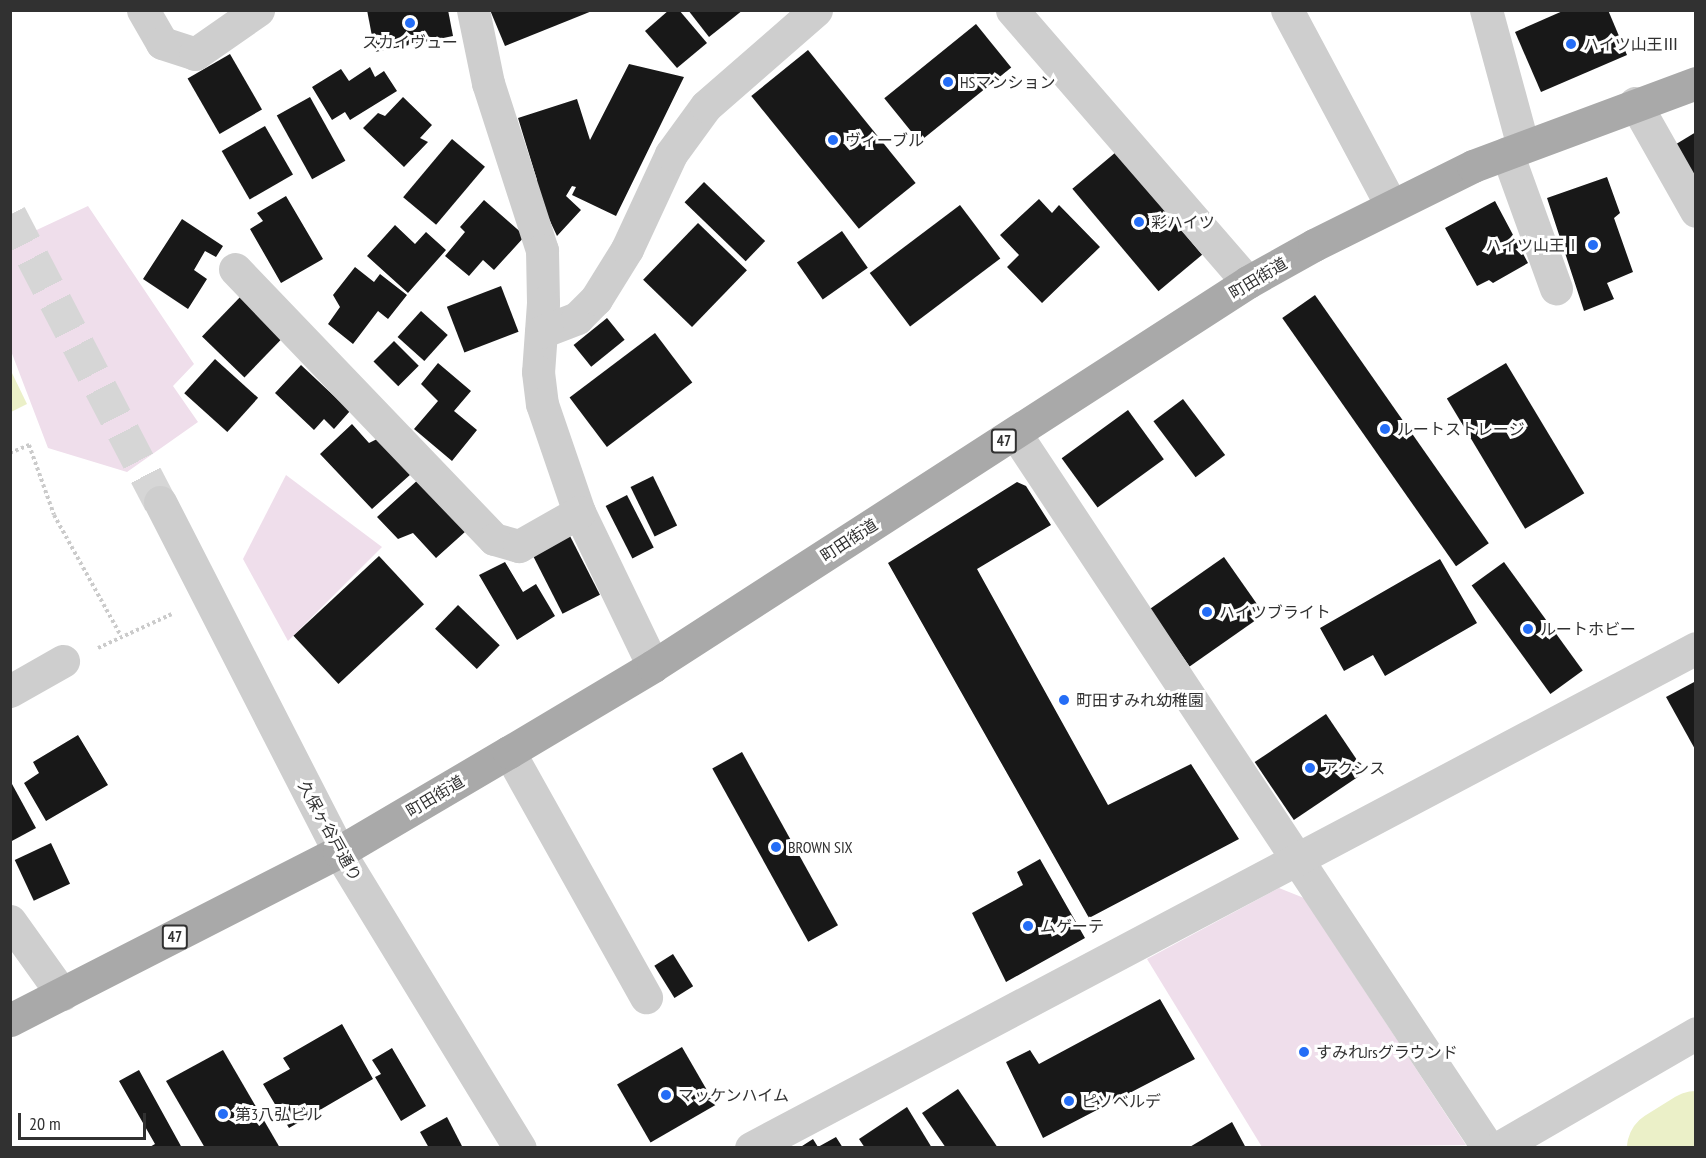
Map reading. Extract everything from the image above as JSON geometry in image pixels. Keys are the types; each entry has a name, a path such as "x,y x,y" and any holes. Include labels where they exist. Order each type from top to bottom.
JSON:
{"main road":[{"name":"町田街道","path":"10,1020 339,852 509,752 653,666 1248,282 1391,205 1515,149 1695,83"}],"street":[{"path":"143,10 162,43 195,54 258,10"},
{"path":"473,10 488,83 542,250 538,372 542,404 579,512 653,666"},
{"path":"541,332 578,318 596,299 623,257 671,154 706,106 816,10"},
{"path":"1012,10 1248,282"},
{"path":"1287,10 1391,205"},
{"path":"1486,10 1515,149 1556,288"},
{"path":"1635,104 1695,211"},
{"path":"234,269 494,539 519,546 579,512"},
{"path":"1015,433 1488,1148"},
{"name":"久保ヶ谷戸通り","path":"160,502 339,852 520,1148"},
{"path":"751,1148 1695,648"},
{"path":"10,691 63,662"},
{"path":"509,752 646,997"},
{"path":"10,921 62,994"},
{"path":"1498,1148 1695,1033"}],"path":[{"path":"10,453 29,445 58,525 121,636"},
{"path":"99,647 172,614"}],"shaded area":[{"path":"88,206 194,364 173,386 198,422 127,472 48,448 11,351 11,242"},
{"path":"11,371 27,404 10,412"},
{"path":"286,475 382,547 288,641 243,559"},
{"name":"すみれJrsグラウンド","path":"1279,888 1304,898 1466,1145 1262,1147 1147,959"}],"building":[{"name":"スカイヴュー","path":"367,10 448,10 453,36 375,52"},
{"path":"490,10 592,10 592,11 505,46"},
{"path":"669,10 679,10 707,43 677,68 645,31"},
{"path":"688,10 743,10 709,37"},
{"name":"ハイツ山王Ⅲ","path":"1565,10 1608,10 1627,55 1541,92 1515,32"},
{"name":"HSマンション","path":"976,24 1011,68 920,142 884,98"},
{"name":"ヴィーブル","path":"808,50 916,183 859,229 751,96"},
{"path":"230,54 262,109 220,134 188,79"},
{"path":"629,64 684,77 616,216 572,195 576,187 572,186 566,196 581,210 557,236 535,189 537,180 518,118 577,99 590,140"},
{"path":"370,67 375,77 384,71 397,91 350,120 345,112 332,120 312,87 341,69 349,81"},
{"path":"310,97 345,161 312,179 277,115"},
{"path":"403,97 432,125 420,138 428,142 404,167 363,128 378,113 385,116"},
{"path":"265,126 293,174 250,199 222,151"},
{"path":"1696,132 1696,183 1673,146"},
{"path":"452,139 485,167 436,225 403,197"},
{"name":"彩ハイツ","path":"1116,152 1202,255 1158,291 1072,189"},
{"name":"ハイツ山王Ⅰ","path":"1607,177 1620,213 1614,218 1633,272 1607,283 1614,299 1584,311 1547,198"},
{"path":"704,182 765,241 746,261 685,202"},
{"path":"286,196 323,259 281,283 250,229 263,221 257,213"},
{"path":"1039,199 1052,213 1059,205 1100,247 1042,303 1007,267 1019,255 1000,235"},
{"path":"484,200 525,236 494,270 483,260 469,276 445,256 465,232 460,227"},
{"path":"1495,201 1528,263 1493,283 1489,280 1477,286 1445,228"},
{"path":"960,205 1000,259 910,327 870,273"},
{"path":"182,219 223,246 216,257 205,251 194,270 207,279 188,309 143,279"},
{"path":"698,223 747,270 692,327 643,280"},
{"path":"395,225 415,244 426,232 446,250 408,293 367,256"},
{"path":"842,231 868,268 823,299 797,263"},
{"path":"355,267 374,282 380,274 407,295 388,319 378,311 353,344 328,324 340,307 333,295"},
{"path":"501,286 519,332 464,353 447,307"},
{"path":"243,294 285,335 244,377 202,336"},
{"name":"ルートストレージ","path":"1315,295 1489,543 1456,566 1282,318"},
{"path":"421,311 448,335 424,361 398,337"},
{"path":"607,318 625,340 591,367 574,345"},
{"path":"655,333 692,383 607,447 570,397"},
{"path":"394,341 419,366 398,386 373,362"},
{"path":"215,359 258,398 227,432 184,393"},
{"path":"438,363 471,391 454,411 477,430 452,461 414,429 438,401 421,384"},
{"path":"1506,363 1584,493 1525,529 1447,399"},
{"path":"301,365 350,411 334,429 324,419 314,430 275,393"},
{"path":"1183,399 1225,455 1196,477 1153,421"},
{"path":"1128,410 1164,459 1098,508 1062,458"},
{"path":"352,424 369,443 377,439 411,474 372,509 320,454"},
{"path":"653,476 677,525 655,536 631,487"},
{"path":"420,478 466,531 436,558 413,533 398,539 377,517"},
{"path":"1017,482 1026,486 1051,525 977,569 1108,805 1191,764 1239,839 1089,918 888,563"},
{"path":"627,495 654,548 632,558 606,506"},
{"path":"570,536 600,595 563,614 533,555"},
{"path":"379,556 424,604 338,684 293,636"},
{"name":"ハイツブライト","path":"1224,557 1264,614 1190,667 1149,609"},
{"path":"1440,559 1477,623 1385,676 1373,655 1344,671 1320,628"},
{"path":"505,562 523,592 536,584 555,616 517,640 479,575"},
{"name":"ルートホビー","path":"1504,562 1583,670 1550,694 1472,586"},
{"path":"458,605 500,645 477,669 435,629"},
{"path":"1696,681 1696,751 1666,697"},
{"name":"アクシス","path":"1326,714 1365,772 1294,820 1255,762"},
{"path":"78,735 108,785 46,821 24,783 39,773 33,762"},
{"name":"BROWN SIX","path":"742,752 838,925 808,942 712,768"},
{"path":"12,784 36,828 10,842 10,785"},
{"path":"51,843 70,884 34,901 15,860"},
{"name":"ムゲーテ","path":"1040,859 1085,938 1006,982 972,913 1023,885 1017,872"},
{"path":"673,954 693,986 674,998 654,966"},
{"name":"ピソベルデ","path":"1160,999 1195,1059 1043,1138 1006,1062 1030,1050 1039,1064"},
{"path":"342,1024 373,1079 289,1128 263,1084 290,1069 283,1058"},
{"name":"マッケンハイム","path":"682,1047 716,1105 651,1143 617,1084"},
{"path":"392,1048 426,1106 401,1121 375,1077 381,1074 372,1060"},
{"name":"第3八弘ビル","path":"223,1050 280,1148 205,1148 166,1081"},
{"path":"139,1070 182,1148 148,1148 155,1144 119,1081"},
{"path":"958,1089 998,1148 946,1148 922,1113"},
{"path":"907,1107 932,1148 865,1148 859,1139"},
{"path":"447,1117 463,1148 429,1148 420,1132"},
{"path":"1232,1122 1246,1148 1188,1148"},
{"path":"836,1137 843,1148 799,1148 813,1139 818,1147"}],"waterway":[{"path":"1665,1148 1696,1129"}],"tunnel":[{"path":"10,214 160,502"}],"place":[{"name":"スカイヴュー","path":"410,23"},
{"name":"ハイツ山王Ⅲ","path":"1571,44"},
{"name":"HSマンション","path":"948,82"},
{"name":"ヴィーブル","path":"833,140"},
{"name":"彩ハイツ","path":"1139,222"},
{"name":"ハイツ山王Ⅰ","path":"1593,245"},
{"name":"ルートストレージ","path":"1385,429"},
{"name":"ハイツブライト","path":"1207,612"},
{"name":"ルートホビー","path":"1528,629"},
{"name":"町田すみれ幼稚園","path":"1064,700"},
{"name":"アクシス","path":"1310,768"},
{"name":"BROWN SIX","path":"776,847"},
{"name":"ムゲーテ","path":"1028,926"},
{"name":"すみれJrsグラウンド","path":"1304,1052"},
{"name":"マッケンハイム","path":"666,1095"},
{"name":"ピソベルデ","path":"1069,1101"},
{"name":"第3八弘ビル","path":"223,1114"}]}
